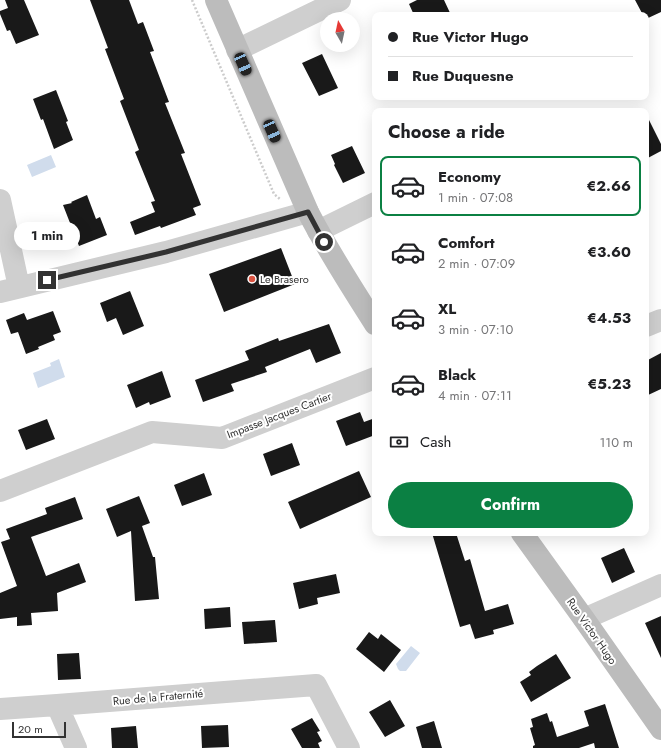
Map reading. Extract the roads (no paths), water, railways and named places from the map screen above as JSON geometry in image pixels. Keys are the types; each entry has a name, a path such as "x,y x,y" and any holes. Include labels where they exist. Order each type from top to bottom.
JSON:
{"street":[{"path":"216,0 313,222 344,277 372,319"},
{"path":"237,50 340,0"},
{"path":"0,200 10,290 166,252 313,222 372,204"},
{"path":"649,325 661,320"},
{"name":"Impasse Jacques Cartier","path":"0,491 152,432 222,438 372,379"},
{"name":"Rue Victor Hugo","path":"524,536 661,729"},
{"path":"584,619 661,585"},
{"name":"Rue de la Fraternité","path":"0,709 316,685 349,748"},
{"path":"57,705 76,748"}],"water":[{"path":"51,155 56,167 32,177 27,165"},
{"path":"59,359 65,377 38,388 33,373 51,366 50,363"},
{"path":"411,646 420,653 406,671 400,671 396,664"}],"place":[{"name":"Le Brasero","path":"252,279"}]}
